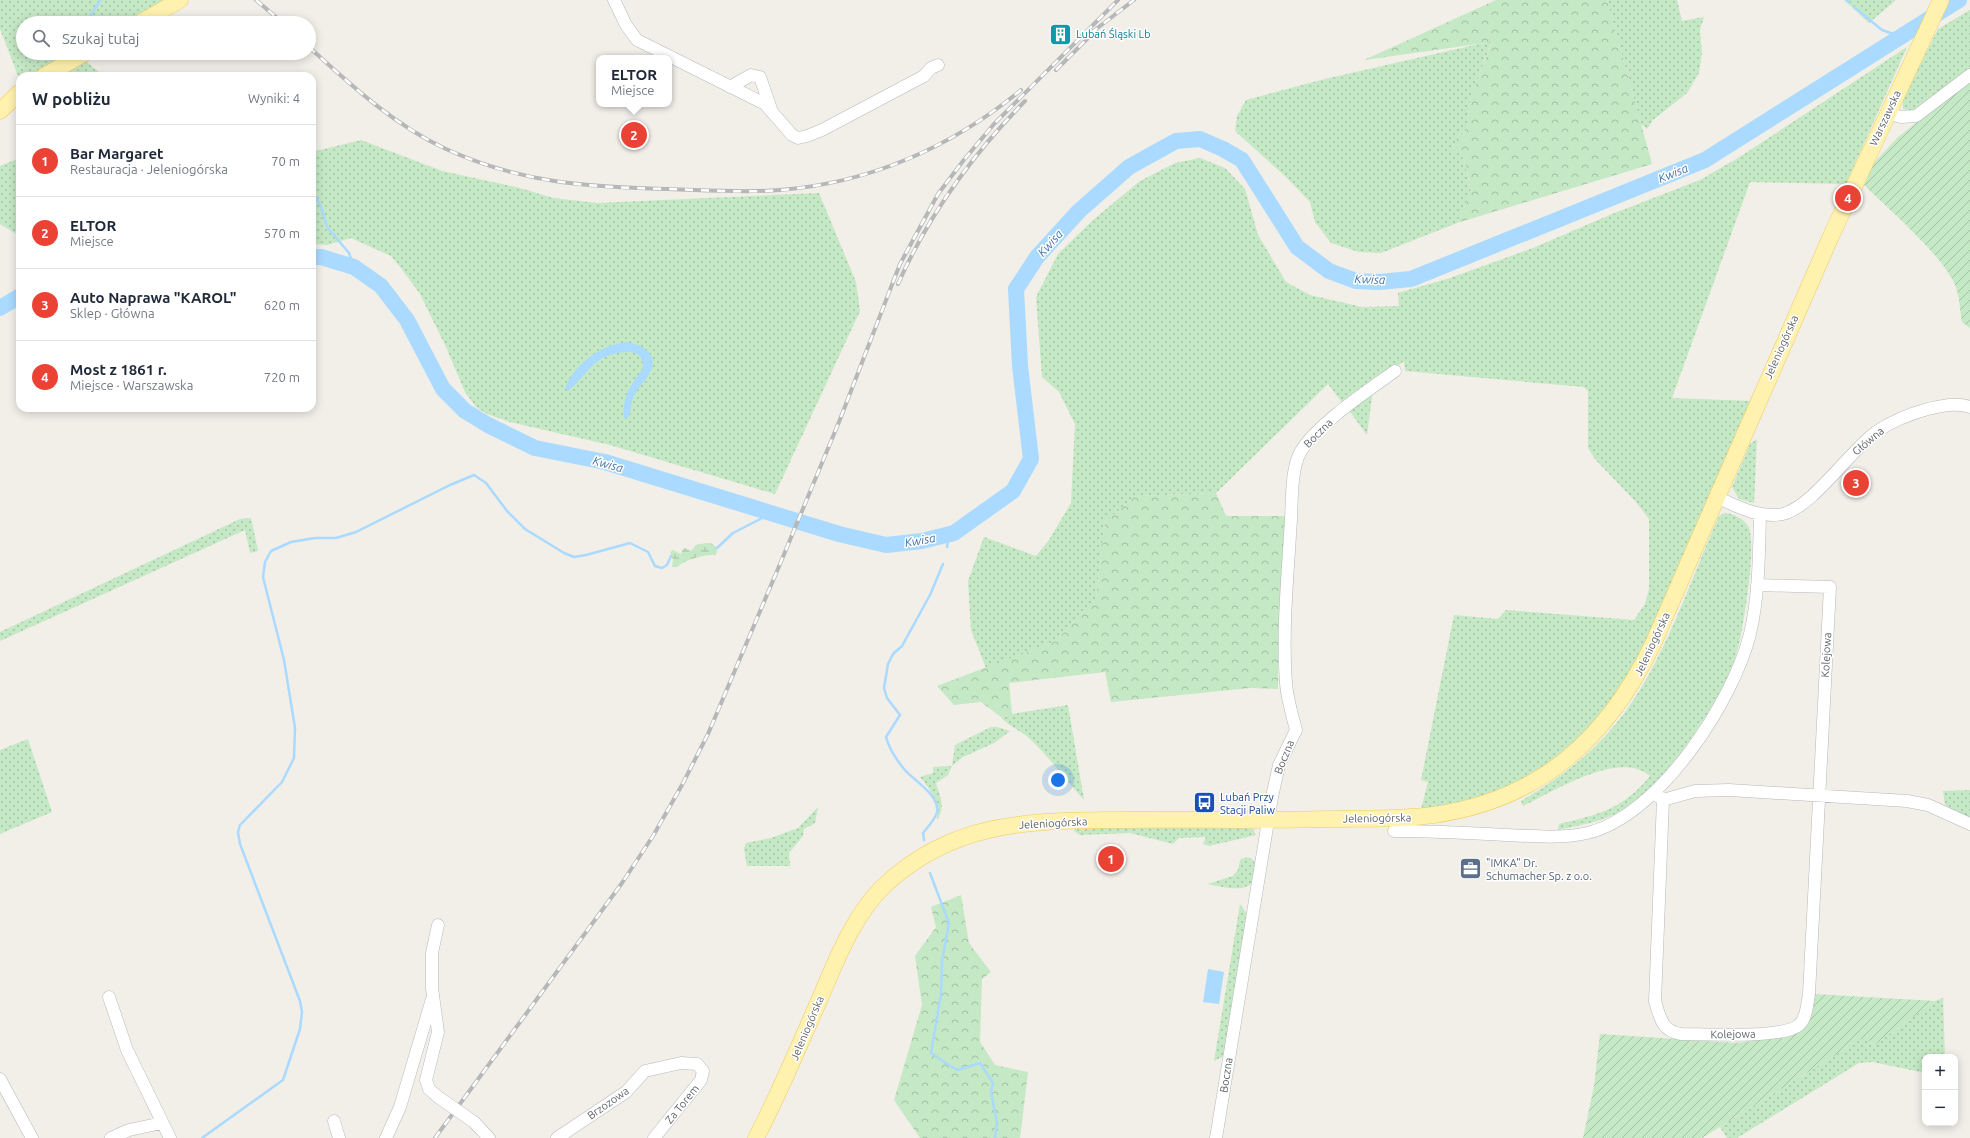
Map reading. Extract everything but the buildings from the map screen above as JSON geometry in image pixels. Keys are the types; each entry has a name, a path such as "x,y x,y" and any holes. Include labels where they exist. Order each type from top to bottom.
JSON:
{"main road":[{"path":"152,16 180,0"},
{"name":"Warszawska","path":"1831,236 1941,0"},
{"path":"51,72 73,60"},
{"path":"0,112 16,96"},
{"name":"Jeleniogórska","path":"756,1138 791,1066 840,953 859,918 883,886 903,869 949,842 973,833 1024,823 1154,819 1267,820 1410,818 1459,810 1488,802 1514,792 1567,759 1596,732 1613,712 1639,673 1831,236"}],"street":[{"path":"614,0 626,25 638,40 667,55"},
{"path":"672,57 765,104 792,135 798,138 822,130 853,114 924,76 931,68 938,65"},
{"path":"730,87 751,75 760,77 772,113"},
{"path":"1890,108 1902,118 1916,116 1970,75"},
{"name":"Boczna","path":"1216,1138 1267,820 1279,764 1296,730 1288,698 1285,664 1293,493 1298,458 1300,451 1320,430 1395,371"},
{"name":"Główna","path":"1716,497 1760,514 1783,514 1800,506 1840,465 1875,433 1897,420 1913,413 1945,405 1965,405 1970,407"},
{"name":"Jeleniogórska","path":"1394,830 1556,837 1586,834 1615,823 1659,796 1715,714 1732,684 1745,653 1750,634 1757,585 1760,514"},
{"name":"Kolejowa","path":"1659,796 1655,1001 1665,1028 1672,1033 1755,1034 1790,1030 1800,1025 1805,1016 1809,994 1830,587 1757,585"},
{"path":"1659,796 1695,791 1716,790 1907,801 1928,805 1970,824"},
{"path":"438,925 432,953 433,995 438,1032 426,1080 429,1089 474,1122 489,1138"},
{"path":"386,1138 400,1107 433,995"},
{"path":"109,997 128,1050 170,1138"},
{"name":"Brzozowa","path":"557,1138 626,1092 646,1071 691,1062 702,1068"},
{"name":"Za Torem","path":"654,1138 697,1086 702,1078 702,1068"},
{"path":"0,1079 32,1138"},
{"path":"334,1121 339,1138"},
{"path":"111,1138 129,1130 162,1123"}],"green space":[{"path":"0,0 165,0 136,16 16,16 16,60 57,60 35,72 17,72 0,29"},
{"path":"1496,0 1607,0 1652,164 1457,223 1471,191 1465,163 1461,154 1453,150 1457,137 1467,130 1470,99 1492,42 1364,60"},
{"path":"1607,0 1677,0 1682,21 1704,17 1700,30 1702,53 1699,73 1687,93 1653,120 1647,129 1641,124"},
{"path":"1844,0 1896,0 1869,23"},
{"path":"1970,10 1970,70 1914,111 1903,109 1903,99 1938,29"},
{"path":"1492,41 1470,99 1467,130 1457,137 1453,150 1461,154 1465,163 1471,192 1457,223 1381,253 1359,252 1331,243 1315,222 1310,202 1286,177 1235,131 1237,116 1246,100 1325,79"},
{"path":"1907,47 1846,184 1750,182 1672,398 1752,401 1669,593 1630,675 1582,738 1531,776 1469,803 1421,809 1428,782 1421,780 1454,615 1498,619 1506,610 1634,620 1645,604 1649,589 1649,519 1636,502 1595,459 1588,448 1588,391 1584,387 1405,371 1404,361 1345,406 1328,384 1216,493 1136,496 1105,522 1096,598 1056,641 986,668 971,630 968,581 984,537 1036,556 1049,540 1071,503 1075,424 1059,392 1042,377 1036,297 1058,254 1093,220 1140,181 1175,163 1200,158 1225,168 1245,189 1258,235 1286,282 1310,295 1362,307 1399,306 1398,293 1450,278 1533,248 1612,214 1700,180 1738,158"},
{"path":"84,60 99,72 64,72"},
{"path":"1970,81 1970,328 1962,322 1957,291 1952,279 1943,265 1931,250 1864,185 1874,163 1898,137"},
{"path":"361,140 442,171 520,188 553,198 597,203 819,193 856,282 860,311 775,494 610,445 510,422 487,414 476,407 465,392 446,347 420,294 391,256 351,238 327,245 316,244 316,151"},
{"path":"16,160 16,234 0,224 0,166"},
{"path":"1373,389 1367,435 1348,409"},
{"path":"1757,439 1754,503 1739,499 1732,487 1750,444"},
{"path":"1216,493 1226,516 1285,516 1278,636 1278,689 1250,688 1111,702 1105,672 1009,683 1012,714 1001,717 981,702 954,705 937,686 1056,641 1096,598 1105,522 1136,496"},
{"path":"1725,513 1738,517 1748,526 1750,534 1751,562 1741,634 1730,673 1724,685 1705,718 1680,753 1667,770 1639,798 1624,809 1608,817 1558,830 1559,824 1598,814 1620,803 1640,787 1650,776 1637,769 1621,767 1604,770 1568,783 1523,806 1521,801 1556,779 1588,754 1625,712 1657,659 1684,601 1719,516"},
{"path":"251,518 258,551 250,553 245,530 0,641 0,632 240,519"},
{"path":"711,543 717,548 715,555 706,555 695,558 680,564 677,567 672,567 673,560 670,552 673,550 681,554 683,549 686,548 691,551 696,545"},
{"path":"1068,705 1084,800 1051,761 1027,736 1003,720 1001,717"},
{"path":"991,727 997,727 1010,731 994,743 963,757 952,766 955,745"},
{"path":"28,739 52,812 0,834 0,750"},
{"path":"952,766 948,775 936,783 942,806 937,820 937,808 935,802 928,787 920,777 933,773 933,767"},
{"path":"1970,790 1970,818 1945,805 1943,791"},
{"path":"818,807 815,823 804,829 803,836 789,853 790,866 747,866 744,848 746,843 771,838 798,828"},
{"path":"1245,825 1246,828 1253,829 1256,835 1209,846 1203,844 1206,837 1179,838 1173,844 1130,833 1080,835 1074,831 1075,828"},
{"path":"1246,857 1252,859 1256,864 1254,879 1251,884 1240,888 1226,888 1207,884 1233,876 1238,870 1240,860"},
{"path":"961,895 969,943 991,972 982,979 980,1042 995,1065 1028,1072 1020,1138 920,1138 894,1100 922,1005 915,956 936,927 931,907"},
{"path":"1240,904 1247,914 1224,1056 1214,1061"},
{"path":"1814,994 1935,1001 1873,1046 1866,1036 1702,1138 1583,1138 1594,1086 1600,1034 1736,1043 1777,1037 1807,1022 1811,1017"},
{"path":"1943,998 1945,1054 1922,1054 1922,1072 1873,1062 1859,1063 1737,1138 1727,1138 1720,1127 1866,1036 1873,1046 1935,1001"}],"water":[{"path":"626,342 643,348 651,355 653,360 648,375 634,396 629,417 624,419 624,404 627,394 643,367 641,358 638,354 626,352 612,354 601,359 596,362 568,391 565,388 575,371 590,357 607,347"},
{"path":"1208,969 1224,972 1219,1004 1203,1002"}],"waterway":[{"path":"91,16 100,0"},
{"name":"Kwisa","path":"316,257 321,257 354,267 381,286 407,320 443,389 465,411 488,425 535,448 605,462 839,534 886,545 922,541 954,533 1013,491 1031,459 1020,366 1016,289 1037,257 1079,211 1129,167 1176,141 1200,139 1223,149 1242,160 1297,247 1329,271 1356,281 1379,282 1411,279 1705,160 1959,0"},
{"path":"1854,7 1882,30 1902,37"},
{"path":"316,198 321,207 327,227 349,253 354,267"},
{"name":"Kwisa","path":"0,308 16,298"},
{"path":"202,1138 283,1080 300,1029 302,1012 300,1001 240,844 238,832 240,825 282,782 294,758 295,728 284,660 263,577 265,562 271,551 291,542 315,538 336,538 356,532 450,485 474,475 486,483 507,511 525,529 564,553 574,557 630,543 648,552 655,566 662,568 667,565 671,556"},
{"path":"717,548 733,533 772,513"},
{"path":"947,547 949,534"},
{"path":"924,840 923,833 935,818 937,806 925,788 904,769 889,746 886,737 900,715 887,698 884,688 888,664 893,654 902,646 930,595 943,564"},
{"path":"930,873 949,923 942,961 941,994 931,1053 958,1070 980,1063 993,1083 991,1092 997,1123 995,1138"}],"railway":[{"path":"256,0 275,16"},
{"path":"435,1138 622,883 653,836 682,785 708,734 780,564 839,422 900,264 938,194 994,124 1118,0"},
{"path":"1091,33 1134,0"},
{"path":"1056,70 1096,30"},
{"path":"316,53 357,90 391,116 427,139 446,149 501,169 528,176 554,181 609,187 766,191 813,186 846,179 878,170 908,159 938,145 967,129 1021,90"},
{"path":"898,284 923,233 953,186 987,143 1025,101"}],"place":[{"name":"Lubań Śląski Lb","path":"1061,34"},
{"name":"ELTOR","path":"634,135"},
{"name":"Most z 1861 r.","path":"1848,198"},
{"name":"Auto Naprawa \"KAROL\"","path":"1856,483"},
{"name":"Lubań Przy Stacji Paliw","path":"1204,803"},
{"name":"Bar Margaret","path":"1111,859"},
{"name":"\"IMKA\" Dr. Schumacher Sp. z o.o.","path":"1471,869"}]}
